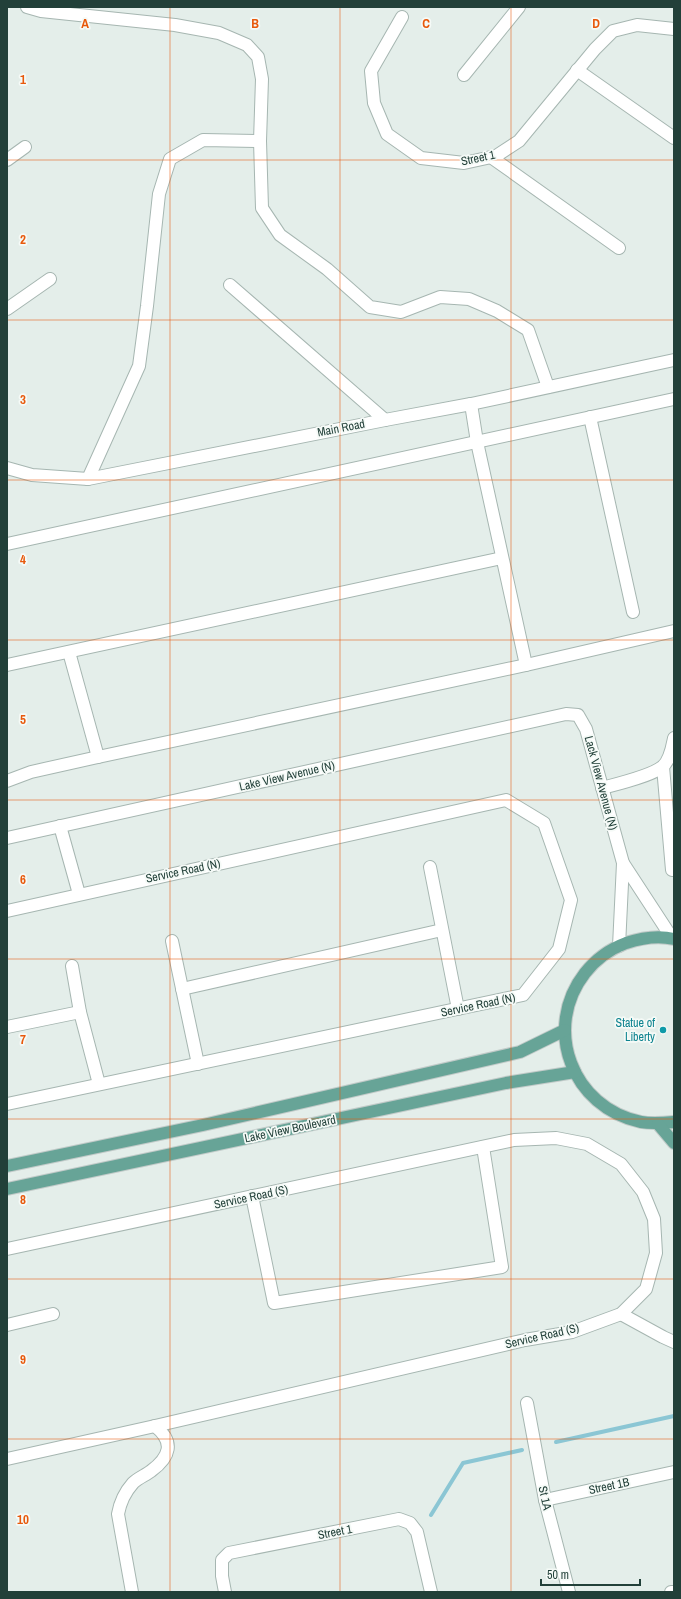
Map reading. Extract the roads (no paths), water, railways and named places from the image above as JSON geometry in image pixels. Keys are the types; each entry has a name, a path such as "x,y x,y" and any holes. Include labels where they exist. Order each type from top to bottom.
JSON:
{"main road":[{"path":"673,938 648,938 636,940 619,946 603,955 579,980 566,1012 565,1030 566,1044 574,1072 584,1087 595,1099 609,1110 641,1122 658,1124 674,1122"},
{"name":"Lake View Boulevard","path":"7,1166 203,1125 520,1052 565,1030"},
{"name":"Lake View Boulevard","path":"7,1189 506,1083 574,1072"},
{"path":"658,1124 674,1143"}],"street":[{"path":"27,7 219,33 247,45 258,57 262,79 260,141 262,208 280,235 327,269 370,307 401,312 440,297 468,299 497,311 528,330 548,387"},
{"path":"464,75 519,7"},
{"name":"Street 1","path":"402,17 371,71 374,104 387,134 421,158 464,163 491,158 519,141 577,70 613,31 637,25 674,29"},
{"path":"577,70 674,138"},
{"path":"88,479 139,366 159,194 170,159 203,140 260,141"},
{"path":"7,160 25,147"},
{"path":"491,158 619,248"},
{"path":"7,309 50,278"},
{"path":"230,285 385,420"},
{"name":"Main Road","path":"7,468 32,475 88,479 471,404 674,360"},
{"path":"7,544 674,399"},
{"path":"471,404 477,442 526,665"},
{"path":"590,417 633,612"},
{"path":"7,665 502,558"},
{"path":"7,781 31,772 98,757 673,633"},
{"path":"69,652 98,757"},
{"name":"Lack View Avenue (N)","path":"566,714 578,715 586,729 623,863 673,938"},
{"name":"Lake View Avenue (N)","path":"7,838 566,714"},
{"path":"672,870 663,767 671,752 674,738"},
{"path":"602,788 645,775 663,767"},
{"name":"Service Road (N)","path":"7,911 506,800 544,823 571,900 559,949 523,996 7,1104"},
{"path":"60,826 80,894"},
{"name":"Lack View Avenue (N)","path":"619,946 623,863"},
{"path":"430,867 458,1009"},
{"path":"182,989 442,930"},
{"path":"172,941 198,1064"},
{"path":"72,966 80,1012 99,1084"},
{"path":"7,1027 80,1012"},
{"name":"Service Road (S)","path":"7,1249 514,1140 556,1138 587,1144 621,1164 643,1192 654,1219 656,1253 646,1289 621,1314 572,1332 525,1340 7,1459"},
{"path":"252,1196 274,1303 502,1267 482,1147"},
{"path":"7,1325 53,1314"},
{"path":"621,1314 663,1338 674,1342"},
{"name":"St 1A","path":"527,1403 545,1500 568,1592"},
{"path":"132,1592 118,1514 121,1501 133,1483 152,1471 163,1460 168,1451 168,1442 164,1434 155,1426"},
{"name":"Street 1B","path":"545,1500 674,1472"},
{"name":"Street 1","path":"225,1592 222,1576 222,1560 229,1553 399,1519 410,1523 417,1532 431,1592"}],"waterway":[{"path":"556,1442 674,1416"},
{"path":"431,1515 463,1463 522,1450"}],"place":[{"name":"Statue of Liberty","path":"663,1030"}]}
